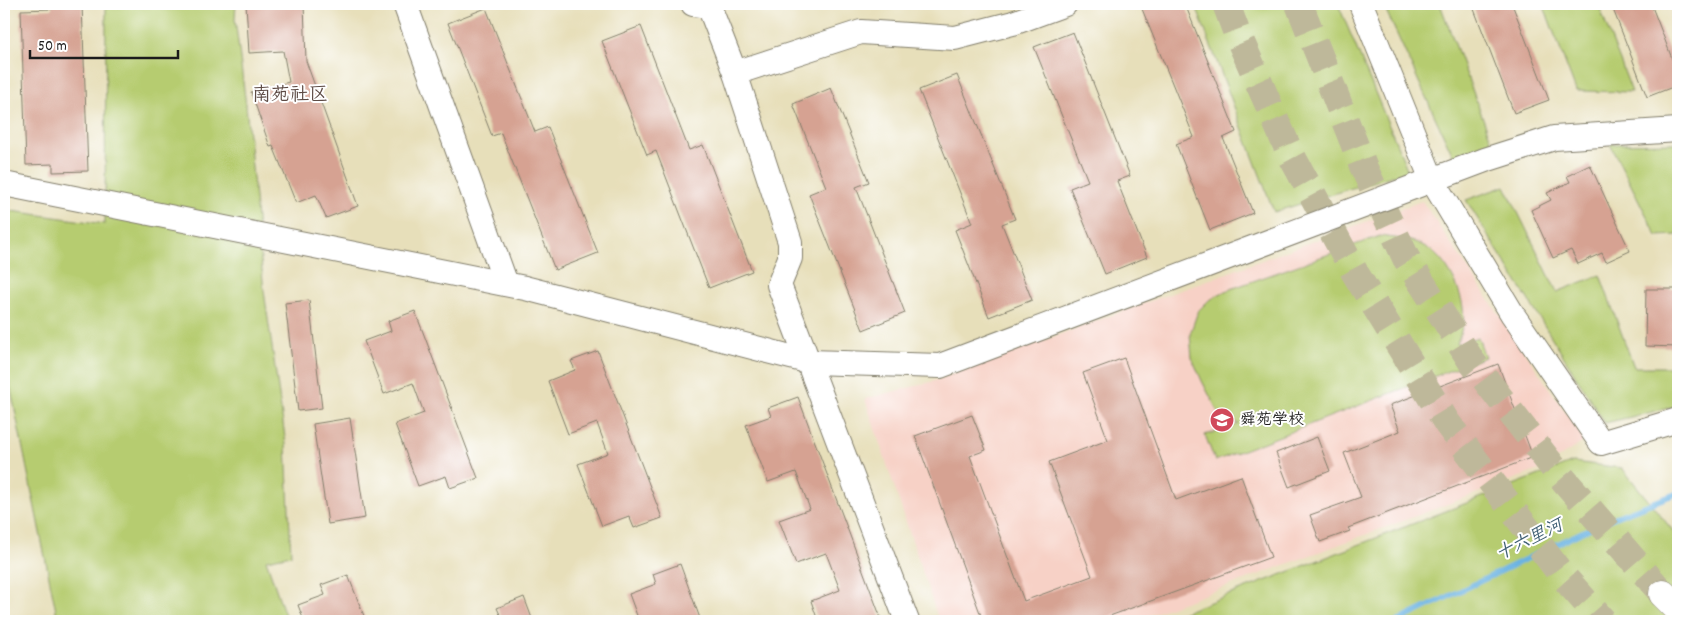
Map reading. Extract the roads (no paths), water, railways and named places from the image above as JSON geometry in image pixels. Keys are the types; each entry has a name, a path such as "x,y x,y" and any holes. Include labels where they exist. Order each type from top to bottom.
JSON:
{"street":[{"path":"405,4 506,284"},
{"path":"693,4 709,6 735,73 790,242 790,258 779,285 810,362 907,621"},
{"path":"735,73 861,32 955,38 1013,23 1066,4"},
{"path":"1360,4 1432,180 1513,315 1601,443 1678,420"},
{"path":"4,184 506,284 810,362 940,366 1485,160 1554,138 1678,130"}],"waterway":[{"name":"十六里河","path":"1398,621 1605,521 1678,493"}],"tunnel":[{"path":"1226,4 1290,153 1355,273 1447,423 1561,574 1603,621"},
{"path":"1299,4 1363,166 1406,258 1472,362 1556,471 1663,594"}],"place":[{"name":"舜苑学校","path":"1222,420"}],"district":[{"name":"南苑社区","path":"290,96"}]}
